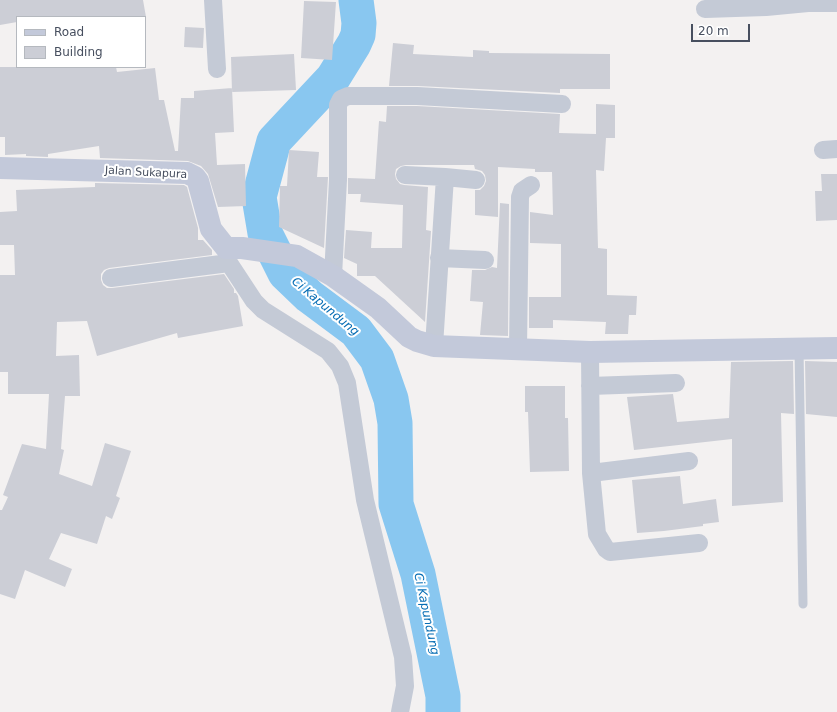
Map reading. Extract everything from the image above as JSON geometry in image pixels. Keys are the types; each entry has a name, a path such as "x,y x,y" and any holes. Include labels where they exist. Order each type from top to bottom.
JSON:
{"street":[{"path":"213,0 217,69"},
{"path":"705,9 766,7 808,3 837,3"},
{"path":"334,276 338,180 338,106 341,99 348,96 417,96 562,104"},
{"name":"Jalan Sukapura","path":"0,168 187,173 192,175 198,181 211,229 232,253"},
{"path":"405,175 476,180"},
{"path":"434,346 445,177"},
{"path":"518,349 520,197 522,191 531,185"},
{"path":"232,253 254,301 262,310 328,351 340,366 347,383 365,500 403,657 405,686 400,712"},
{"path":"112,278 232,253 297,256 334,276 378,308 409,337 416,341 434,346 590,352 837,348"},
{"path":"439,258 485,260"},
{"path":"590,352 591,473 597,534 606,549 610,552 699,543"},
{"path":"590,386 676,383"},
{"path":"591,473 689,461"}],"lane":[{"path":"799,348 804,604"}],"building":[{"path":"0,0 143,0 146,16 16,16 16,22 0,25"},
{"path":"304,1 336,2 332,60 301,58"},
{"path":"185,27 204,28 203,48 184,47"},
{"path":"393,43 414,45 413,54 473,57 473,50 489,51 489,53 610,54 610,89 560,89 560,93 389,86"},
{"path":"294,54 296,90 232,92 231,57"},
{"path":"0,67 116,68 117,72 155,68 159,100 164,100 175,151 178,151 181,98 194,98 194,91 232,88 234,132 215,133 217,165 245,164 246,206 218,207 208,174 201,166 188,161 100,158 99,146 48,154 48,157 26,156 26,154 5,155 5,137 0,137"},
{"path":"596,104 615,105 615,138 606,138 604,171 596,170 598,248 607,249 607,295 637,296 636,315 629,315 628,334 605,334 606,322 553,320 553,328 529,328 529,297 561,297 561,244 530,243 530,212 553,215 552,172 535,172 535,169 498,167 498,217 475,215 475,190 480,190 486,181 485,175 482,171 475,169 474,165 406,165 396,169 396,179 400,184 428,187 426,230 431,231 425,322 375,276 357,276 357,264 344,258 346,230 372,232 371,248 402,248 403,205 360,202 361,194 348,194 348,178 375,179 379,121 386,122 387,106 417,106 560,114 559,133 596,134"},
{"path":"289,150 319,152 317,177 328,177 324,248 279,227 280,186 287,186"},
{"path":"821,174 837,174 837,220 816,221 815,191 822,191"},
{"path":"95,183 184,185 187,187 198,228 198,240 203,240 212,250 212,255 109,268 104,270 101,274 103,285 107,288 112,288 224,274 234,289 234,293 238,296 243,326 178,338 177,333 97,356 87,321 57,322 56,356 79,355 80,396 65,396 61,449 64,450 59,474 92,486 105,443 131,451 116,496 120,498 112,519 106,516 97,544 61,533 49,559 72,569 65,587 25,570 15,599 0,594 0,510 2,510 8,497 3,495 22,444 46,449 49,394 8,394 8,372 0,372 0,275 15,275 14,245 0,245 0,212 17,211 16,190 95,187"},
{"path":"500,203 509,204 508,336 480,335 483,302 470,301 472,270 485,270 492,267 497,268"},
{"path":"793,361 794,414 781,413 783,502 732,506 732,439 634,450 627,397 673,394 677,422 729,418 731,362"},
{"path":"805,361 837,362 837,417 806,414"},
{"path":"525,386 565,386 565,418 568,418 569,471 530,472 528,412 525,412"},
{"path":"680,476 683,504 716,499 719,522 703,524 703,526 637,533 632,480"}],"waterway":[{"name":"Ci Kapundung","path":"356,0 359,23 358,35 354,44 333,78 274,141 259,197 265,233 285,273 309,296 356,331 377,359 391,399 395,423 396,504 418,574 443,696 443,712"}]}
